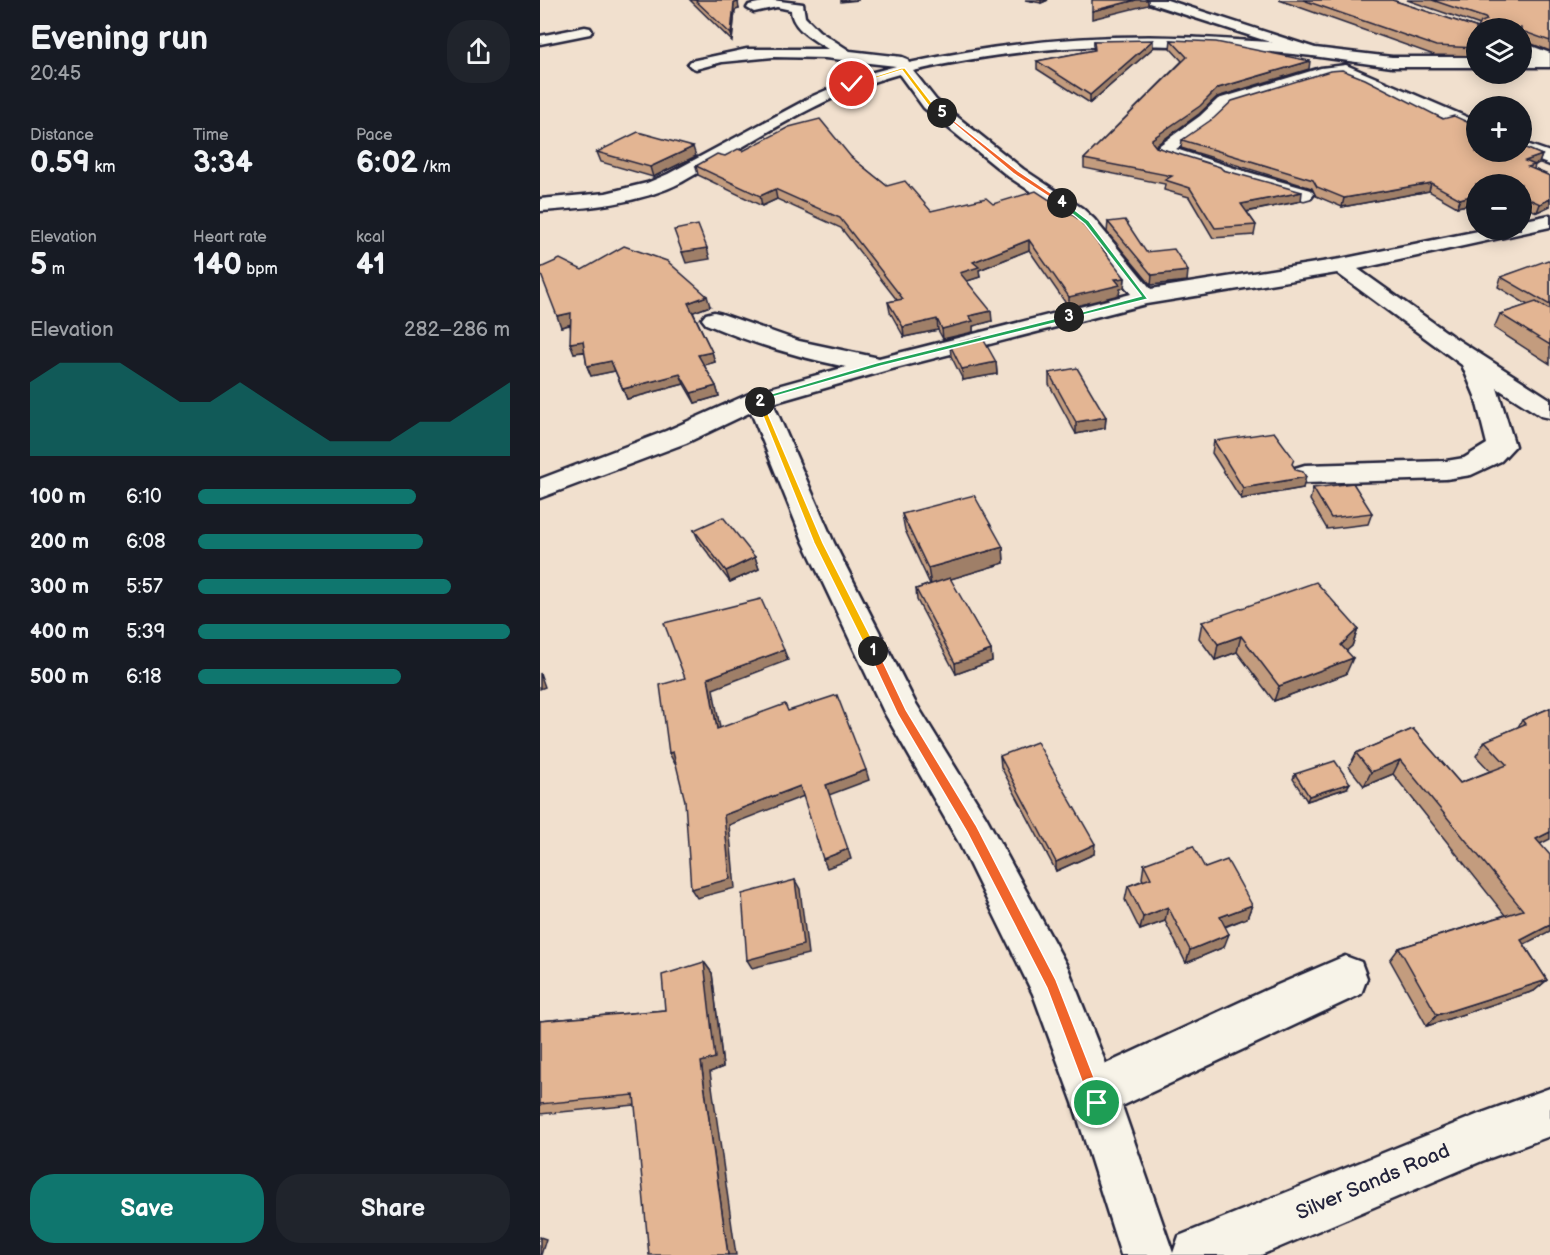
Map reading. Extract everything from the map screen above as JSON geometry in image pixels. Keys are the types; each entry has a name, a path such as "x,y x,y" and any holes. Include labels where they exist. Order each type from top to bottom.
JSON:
{"street":[{"path":"1154,0 1349,64 1466,122"},
{"path":"754,8 777,3 798,7 798,18 817,36 848,56"},
{"path":"540,40 585,31"},
{"path":"696,64 730,56 759,45 817,36"},
{"path":"540,205 583,202 624,195 668,181 782,118 852,84 912,67 993,50 1067,41 1134,38 1241,43 1313,52"},
{"path":"730,56 806,51 912,67"},
{"path":"1532,51 1550,60"},
{"path":"1532,61 1550,60"},
{"path":"1304,194 1229,173 1229,171 1162,150 1206,120 1224,103 1349,64 1466,62"},
{"path":"912,67 930,104 1016,173 1075,212 1087,223 1146,297"},
{"path":"1532,152 1550,159"},
{"path":"1532,225 1550,221"},
{"path":"540,489 676,437 758,399 879,364 1146,297 1341,266 1466,239"},
{"path":"1341,266 1391,306 1474,363 1550,410"},
{"path":"714,319 779,345 843,360 879,364"},
{"path":"1305,474 1446,470 1471,466 1491,455 1501,446 1488,396 1474,363"},
{"path":"758,399 819,543 902,712 972,829 1052,984 1094,1094 1147,1255"},
{"path":"1094,1094 1171,1059 1279,1005 1345,978"},
{"name":"Silver Sands Road","path":"1198,1255 1479,1138 1550,1112"}],"building":[{"path":"695,0 735,0 738,2 734,3 731,34"},
{"path":"1092,0 1136,0 1092,11"},
{"path":"1303,0 1392,0 1466,24 1466,48 1436,46"},
{"path":"1432,0 1550,0 1550,41 1532,35 1532,18 1485,18"},
{"path":"1153,40 1090,95 1037,61 1095,50 1094,41"},
{"path":"1171,40 1216,42 1310,61 1218,88 1200,106 1152,139 1156,147 1220,167 1223,170 1302,192 1241,204 1256,225 1215,228 1190,188 1165,180 1172,176 1084,159 1187,57"},
{"path":"1342,70 1365,79 1443,119 1454,116 1466,121 1466,162 1528,162 1535,165 1528,167 1550,176 1550,199 1540,204 1532,200 1532,174 1466,174 1466,197 1460,199 1431,183 1344,198 1317,187 1313,180 1182,140 1214,118 1232,101 1330,71"},
{"path":"820,119 851,157 887,186 905,181 931,211 986,198 993,204 1036,191 1079,219 1125,278 1115,279 1120,285 1069,297 1029,240 973,262 979,267 960,273 991,311 969,316 973,321 942,329 937,319 903,327 888,302 903,299 840,218 775,189 760,196 696,166 717,154 725,156 738,149 743,151 789,127"},
{"path":"638,132 693,147 650,167 597,152"},
{"path":"1532,151 1542,155 1532,159"},
{"path":"1125,220 1146,252 1174,249 1188,271 1152,275 1108,222"},
{"path":"698,225 707,248 682,252 674,230"},
{"path":"624,246 667,261 707,296 688,303 712,352 698,355 716,386 691,393 680,374 623,389 611,361 587,366 583,341 570,343 571,313 557,316 540,268 560,259 582,270"},
{"path":"1550,261 1550,305 1501,277"},
{"path":"1536,302 1550,310 1550,345 1500,314"},
{"path":"982,337 996,362 962,369 950,345"},
{"path":"1077,368 1106,417 1076,422 1049,373"},
{"path":"1274,432 1294,459 1292,464 1296,470 1303,472 1306,477 1243,488 1214,441"},
{"path":"1353,483 1372,513 1331,518 1313,488"},
{"path":"974,495 1003,547 928,568 902,514"},
{"path":"723,517 755,557 726,571 694,530"},
{"path":"950,578 991,650 955,663 916,589"},
{"path":"1316,582 1358,629 1341,645 1353,658 1279,686 1241,636 1218,644 1202,622"},
{"path":"761,599 784,650 708,678 717,729 785,704 788,711 837,695 866,770 826,785 848,849 823,859 800,786 724,815 730,879 691,889 685,801 673,752 669,753 660,685 685,678 664,623"},
{"path":"1550,708 1550,832 1536,839 1550,855 1550,925 1521,940 1547,980 1437,1015 1399,948 1523,910 1400,760 1371,772 1356,753 1413,729 1460,783 1507,765 1485,741 1525,724 1522,720"},
{"path":"1037,742 1095,844 1056,862 1000,756"},
{"path":"1335,761 1350,783 1309,796 1295,774"},
{"path":"1193,846 1205,868 1227,860 1252,905 1220,917 1229,934 1190,950 1168,907 1143,917 1128,886 1151,878 1144,864"},
{"path":"795,880 803,945 747,960 742,894"},
{"path":"704,962 715,1058 701,1062 728,1255 649,1255 634,1095 540,1104 540,1021 665,1010 662,975"}],"route":[{"path":"852,84 876,75 903,69 930,104 1016,173 1075,212 1087,223 1141,294 1146,297 999,336 879,364 758,399 819,543 902,712 972,829 1052,984 1097,1103"}]}
